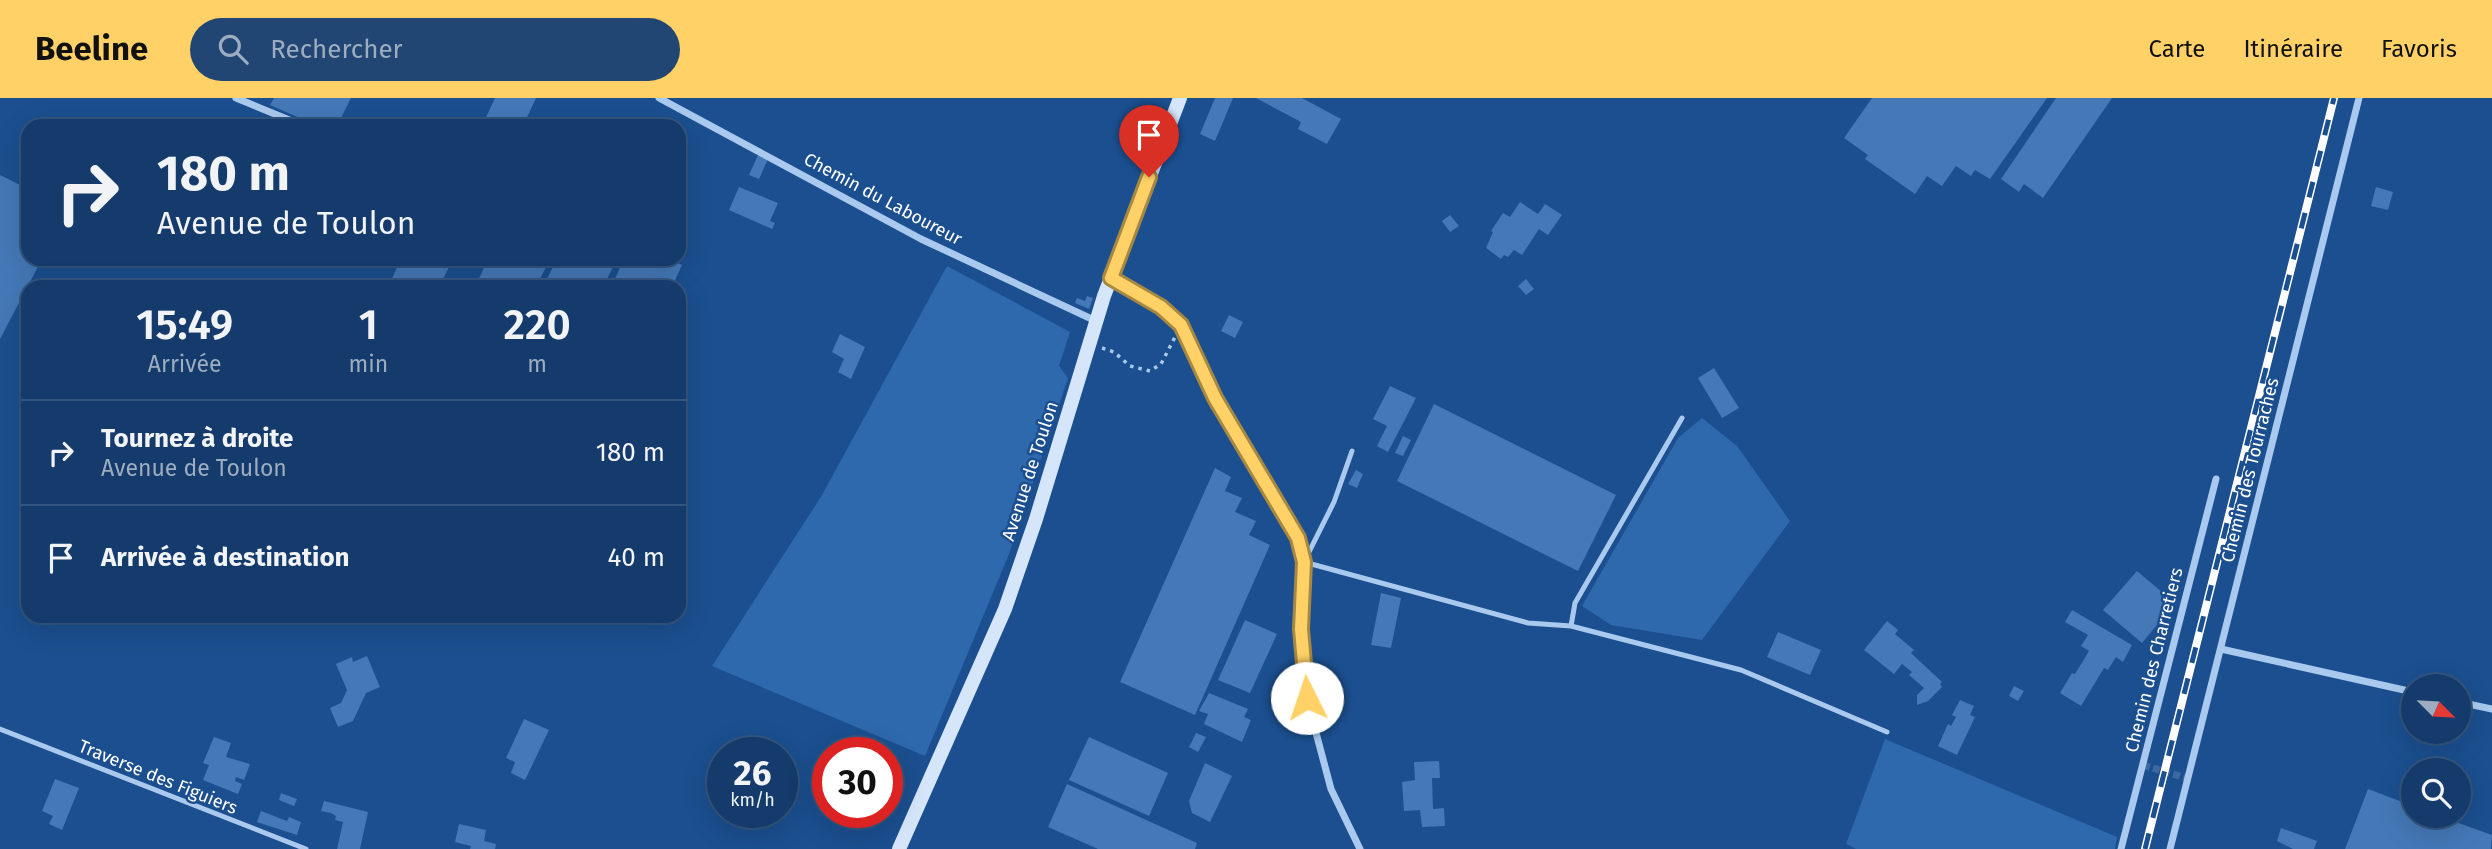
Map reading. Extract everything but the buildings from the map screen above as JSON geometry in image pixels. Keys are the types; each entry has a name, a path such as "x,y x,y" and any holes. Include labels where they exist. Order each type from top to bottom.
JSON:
{"main road":[{"name":"Avenue de Toulon","path":"899,849 1005,609 1037,519 1111,278 1180,98"}],"street":[{"path":"236,98 287,119"},
{"name":"Chemin du Laboureur","path":"659,98 921,239 1097,321"},
{"name":"Chemin des Tourraches","path":"2171,849 2359,98"},
{"path":"1111,278 1161,307 1181,325 1215,398 1298,538 1304,562 1301,629 1307,698 1331,789 1360,849"},
{"name":"Chemin des Charretiers","path":"2121,849 2216,479"},
{"path":"2221,649 2401,689"},
{"path":"2471,705 2492,709"}],"lane":[{"path":"1571,626 1575,603 1682,418"},
{"path":"1352,451 1334,502 1304,562 1528,623 1571,626 1741,670 1887,732"},
{"name":"Traverse des Figuiers","path":"0,729 306,849"}],"path":[{"path":"1091,343 1114,352 1130,366 1150,371 1161,364 1181,325"}],"shaded area":[{"path":"947,266 1070,332 1059,366 1068,378 1009,554 925,756 903,747 903,737 880,737 712,666 822,495"},
{"path":"1702,418 1737,446 1790,521 1702,640 1611,625 1582,606 1678,438"},
{"path":"1885,739 2117,837 2115,849 1856,849 1846,844"}],"tunnel":[{"path":"2143,765 2189,779"}],"railway":[{"path":"2145,849 2334,98"}],"route":[{"path":"1149,177 1111,278 1161,307 1181,325 1215,398 1298,538 1304,562 1301,629 1307,698"}]}
